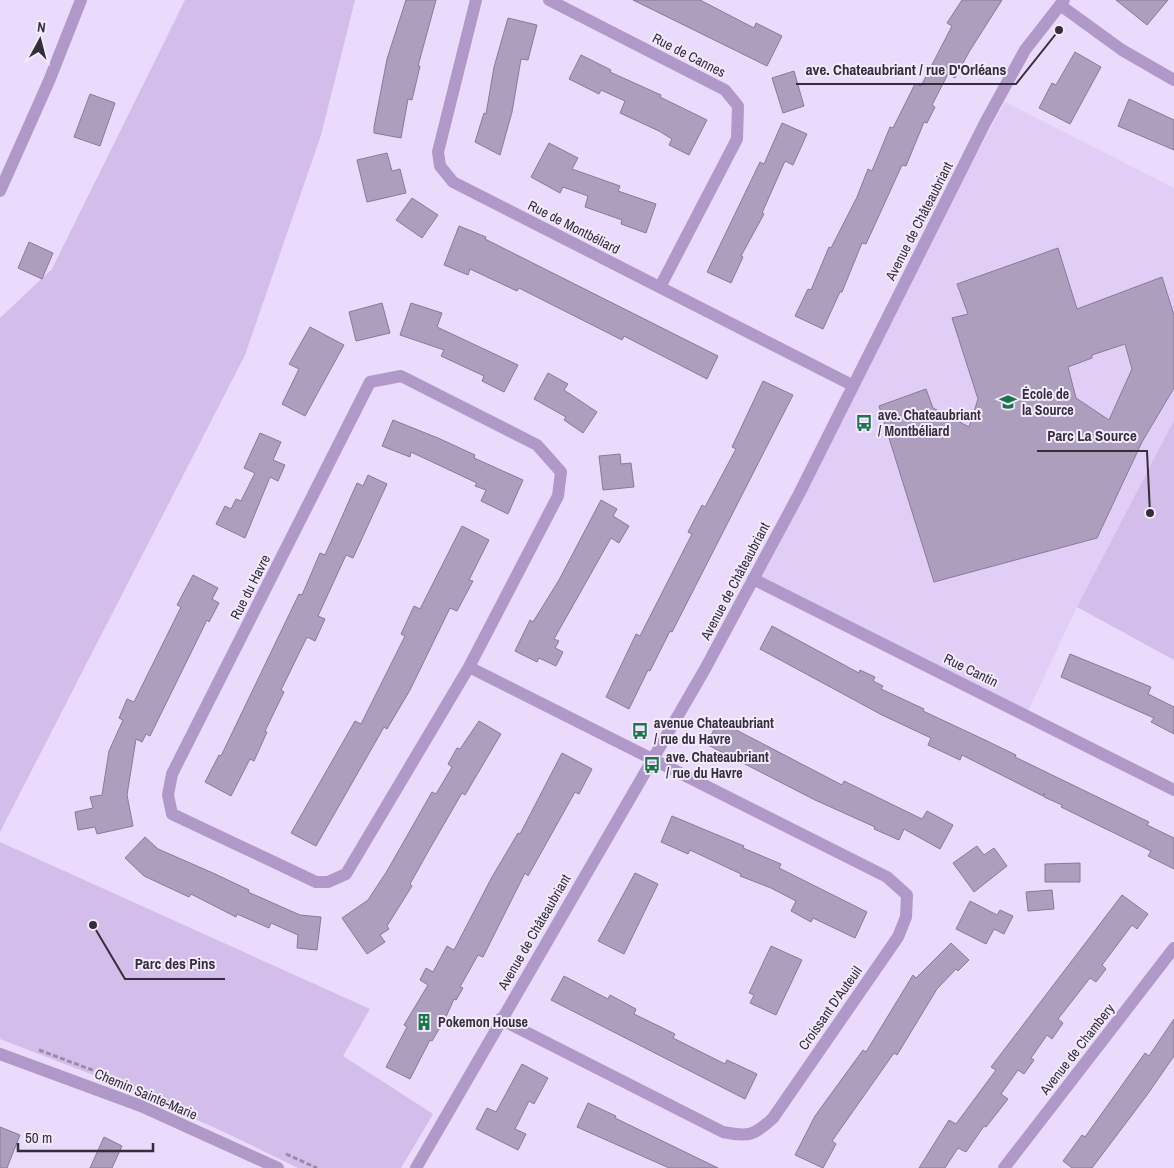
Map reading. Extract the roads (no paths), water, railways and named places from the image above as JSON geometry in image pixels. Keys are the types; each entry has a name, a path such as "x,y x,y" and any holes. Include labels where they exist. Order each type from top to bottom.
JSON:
{"street":[{"path":"0,191 49,81 81,0"},
{"name":"Rue de Montbéliard","path":"476,0 438,152 440,166 453,182 852,385"},
{"name":"Rue de Cannes","path":"549,0 725,90 738,106 737,139 660,287"},
{"path":"1062,2 1122,50 1174,80"},
{"name":"Avenue de Châteaubriant","path":"416,1168 500,1019 652,760 753,579 799,494 852,385 1002,91 1025,50 1062,2"},
{"name":"Rue du Havre","path":"401,376 537,445 561,472 558,496 468,667 346,874 328,882 316,882 172,814 168,795 172,774 370,382 401,376"},
{"name":"Rue Cantin","path":"753,579 1174,790"},
{"path":"468,667 652,760"},
{"name":"Croissant D'Auteuil","path":"500,1019 723,1132 740,1136 757,1133 773,1118 898,937 906,917 907,895 887,876 652,760"},
{"name":"Avenue de Chambery","path":"1004,1168 1174,948"},
{"name":"Chemin Sainte-Marie","path":"0,1054 141,1106 278,1168"}],"place":[{"name":"ave. Chateaubriant / rue D'Orléans","path":"1059,30"},
{"name":"École de la Source","path":"1008,402"},
{"name":"ave. Chateaubriant / Montbéliard","path":"864,423"},
{"name":"Parc La Source","path":"1150,513"},
{"name":"avenue Chateaubriant / rue du Havre","path":"640,731"},
{"name":"ave. Chateaubriant / rue du Havre","path":"652,765"},
{"name":"Parc des Pins","path":"93,925"},
{"name":"Pokemon House","path":"424,1022"}]}
